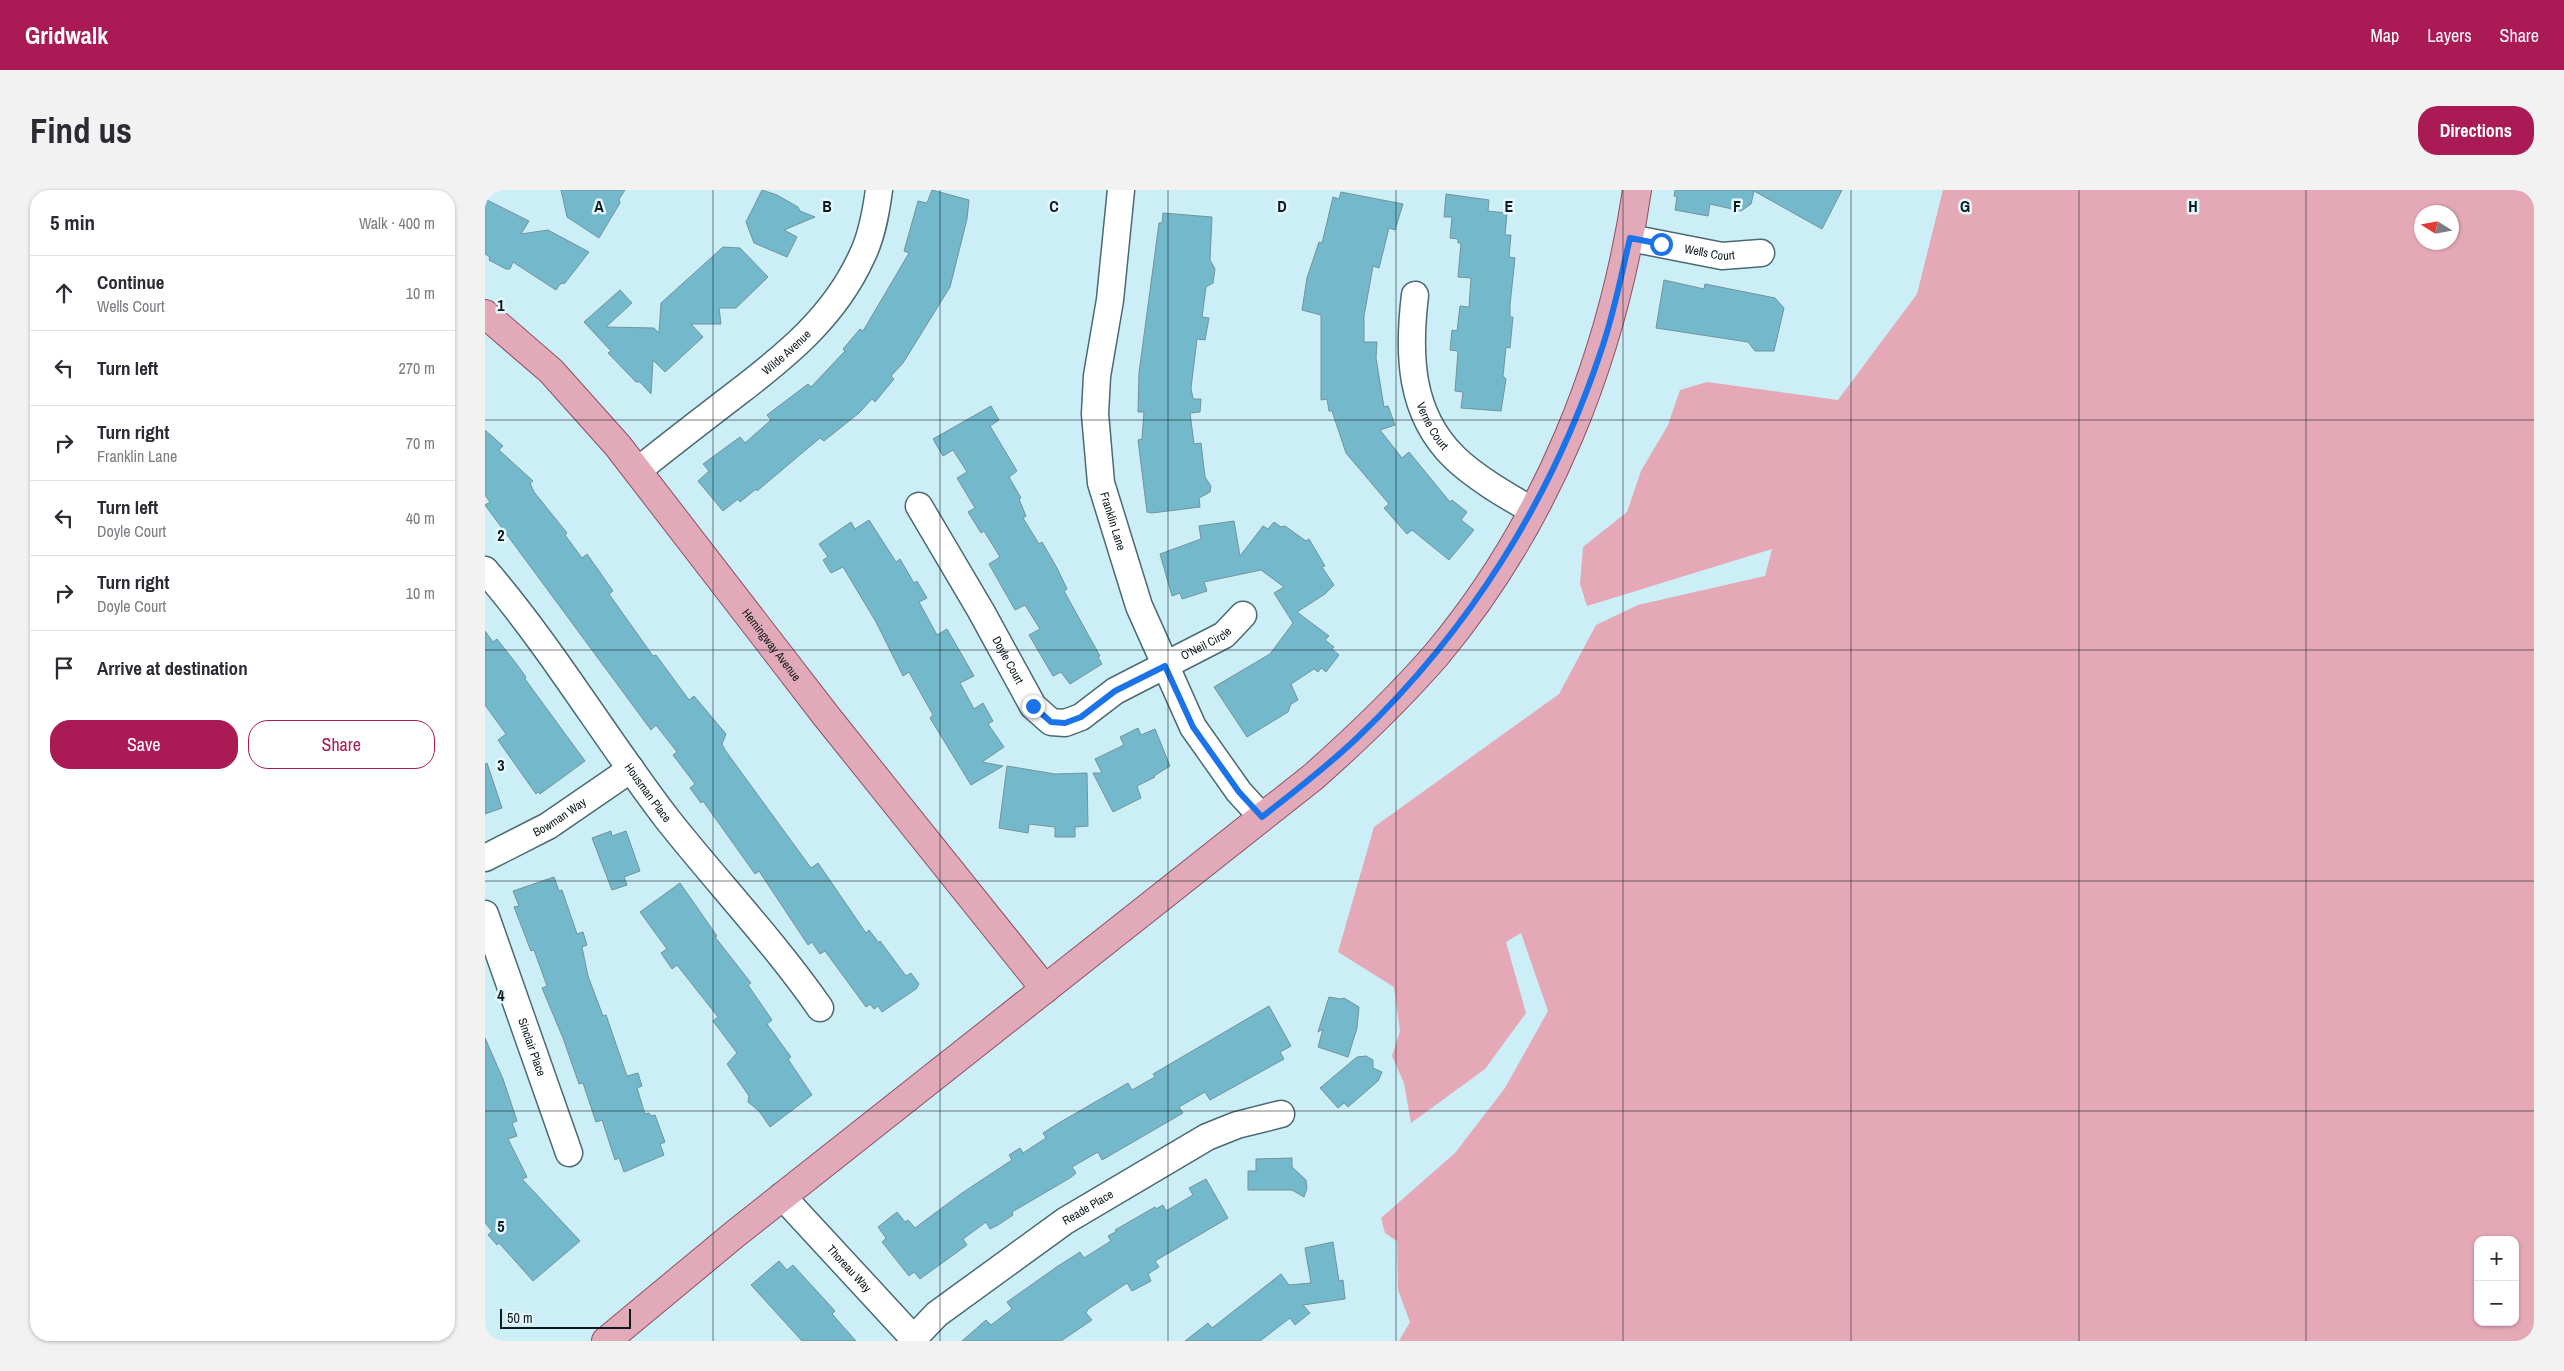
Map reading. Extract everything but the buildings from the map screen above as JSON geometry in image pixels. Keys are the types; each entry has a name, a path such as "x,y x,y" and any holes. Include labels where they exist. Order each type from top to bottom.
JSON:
{"main road":[{"path":"606,1341 782,1196 1262,817 1358,738 1437,653 1473,606 1533,511 1567,441 1602,350 1630,238 1637,190"},
{"name":"Hemingway Avenue","path":"485,314 551,371 586,408 640,474 827,717 1045,989"}],"street":[{"name":"Wilde Avenue","path":"640,474 646,464 783,358 808,335 830,310 849,282 863,254 879,190"},
{"name":"Franklin Lane","path":"1121,190 1110,300 1097,376 1095,414 1101,483 1116,537 1139,606 1193,727 1239,792 1262,817"},
{"name":"Wells Court","path":"1630,238 1722,256 1761,253"},
{"name":"Verne Court","path":"1415,296 1411,332 1415,388 1428,422 1454,457 1503,493 1533,511"},
{"name":"Doyle Court","path":"919,506 981,611 1033,706 1051,722 1065,723 1081,717 1115,691 1165,666"},
{"name":"Housman Place","path":"489,581 568,678 631,769 700,859 795,972 820,1008"},
{"name":"O'Neil Circle","path":"1165,666 1224,634 1243,616"},
{"name":"Bowman Way","path":"485,858 548,826 631,769"},
{"name":"Sinclair Place","path":"485,914 569,1153"},
{"name":"Reade Place","path":"915,1339 937,1314 1065,1221 1207,1137 1237,1125 1281,1114"},
{"name":"Thoreau Way","path":"782,1196 915,1339"}],"shaded area":[{"path":"1943,190 2534,190 2534,1341 1399,1341 1410,1322 1398,1290 1397,1241 1385,1233 1381,1218 1455,1153 1505,1088 1548,1011 1521,933 1506,942 1526,1013 1485,1069 1411,1123 1404,1083 1392,1056 1400,1031 1394,987 1338,952 1374,827 1559,694 1596,625 1638,605 1765,576 1772,549 1587,606 1580,584 1583,547 1627,512 1641,471 1668,425 1680,390 1707,382 1838,400 1917,294"}],"route":[{"path":"1033,706 1039,714 1051,722 1065,723 1081,717 1094,705 1115,691 1165,666 1193,727 1239,792 1262,817 1313,777 1358,738 1437,653 1473,606 1522,531 1541,496 1582,406 1602,350 1630,238 1661,244"}]}
